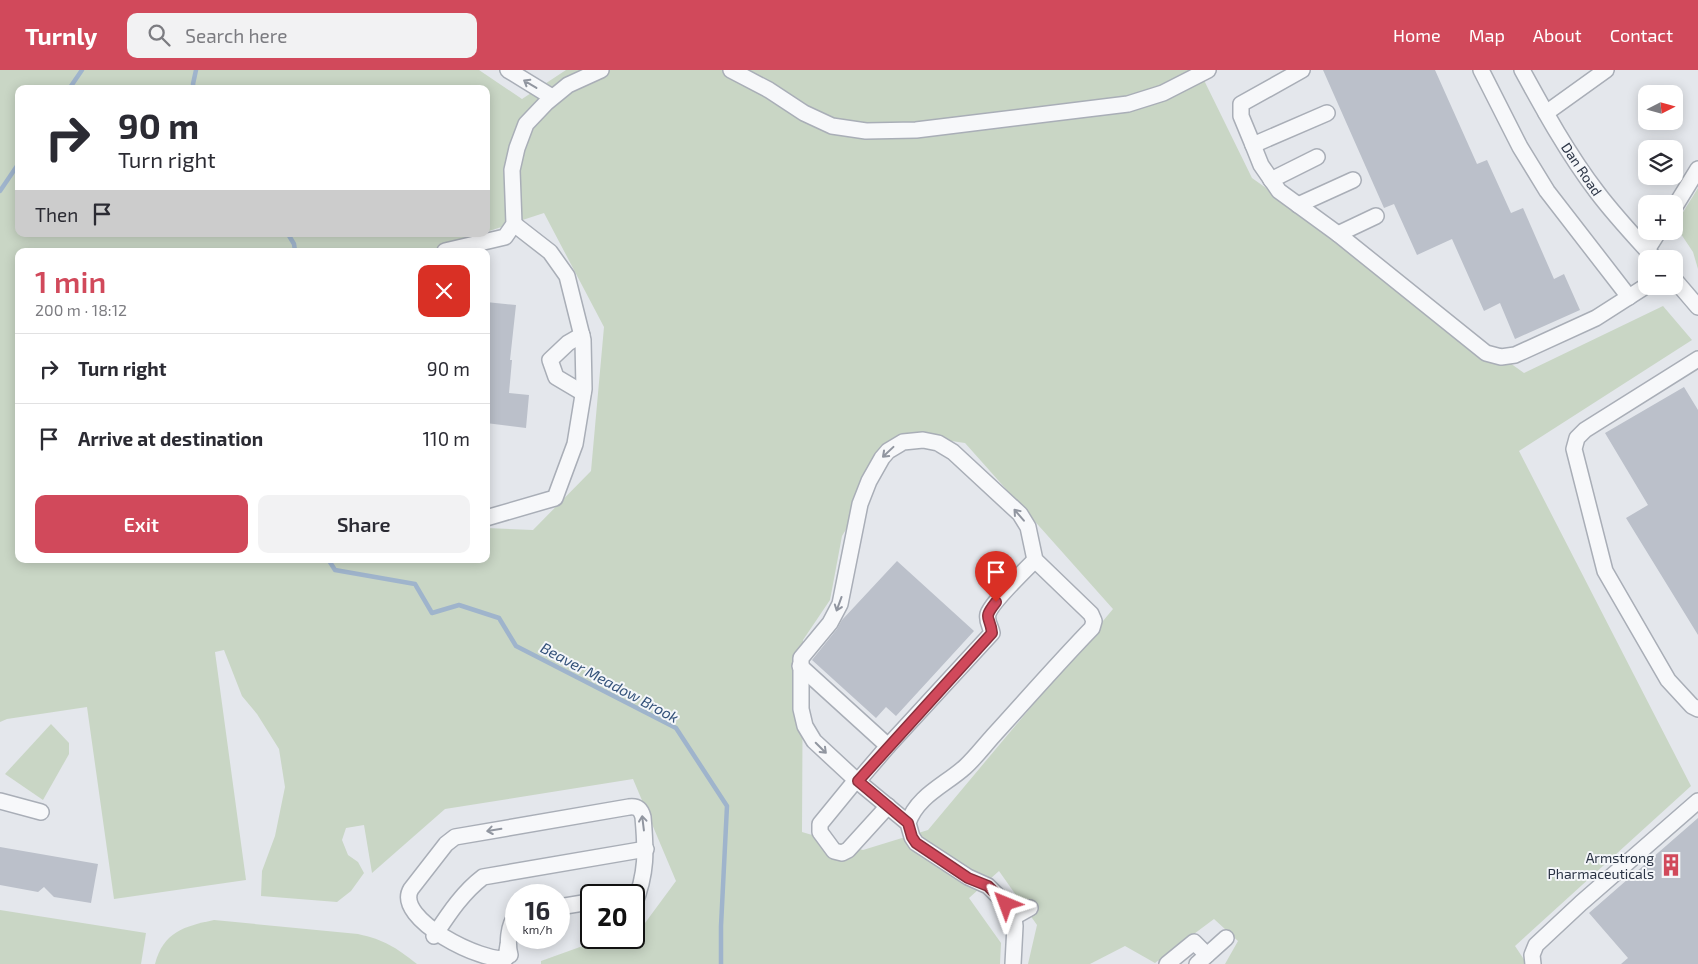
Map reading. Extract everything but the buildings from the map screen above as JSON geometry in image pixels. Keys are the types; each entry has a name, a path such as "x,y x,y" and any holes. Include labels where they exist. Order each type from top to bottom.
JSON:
{"street":[{"path":"508,70 552,97"},
{"path":"457,248 505,236 514,224 512,170 517,148 526,124 552,97 568,84 601,70"},
{"path":"731,70 769,90 804,113 832,126 866,131 916,130 1128,104 1163,93 1204,71"},
{"path":"1302,70 1241,104 1241,116 1261,165 1279,191 1338,234 1486,353 1501,357 1515,355 1596,318 1638,291"},
{"path":"1481,70 1520,148 1547,191 1629,297"},
{"name":"Dan Road","path":"1522,70 1568,150 1596,190 1647,250"},
{"path":"1546,113 1606,70"},
{"path":"1253,145 1327,113"},
{"path":"1271,180 1317,157"},
{"path":"1682,195 1698,169"},
{"path":"1298,205 1353,180"},
{"path":"1338,234 1376,216"},
{"path":"490,517 555,498 575,444 584,393 582,335 567,276 550,252 514,224"},
{"path":"1683,290 1698,307"},
{"path":"582,335 568,343 550,360 556,377 584,393"},
{"path":"1698,359 1585,430 1577,438 1574,449 1605,571 1668,680 1692,706 1698,709"},
{"path":"908,823 914,810 922,800 965,767 1093,625 1091,614 1035,560 1028,527 1024,520 960,457 945,447 923,440 903,442 888,451 869,480 860,504 840,604 830,623 802,654 800,666 801,709 805,726 821,748 908,823 916,843 968,878 988,886 1006,904 1014,918 1013,964"},
{"path":"888,806 848,850 844,852 838,853 834,851 820,832 820,824 857,780 992,633 988,621 988,613 1005,590 1035,560"},
{"path":"800,666 888,746"},
{"path":"0,801 41,812"},
{"path":"1533,964 1532,956 1536,945 1698,801"},
{"path":"508,949 504,960 491,963 464,954 434,936 420,922 409,904 408,895 411,889 446,844 455,837 635,807 640,809 642,815 646,849 644,877 642,884"},
{"path":"434,936 472,885 483,877 646,849"},
{"path":"1014,918 1030,908"},
{"path":"1167,964 1194,942 1202,960 1226,938"},
{"path":"509,949 512,964"}],"green space":[{"path":"0,70 479,70 522,99 566,70 1199,70 1252,178 1524,373 1663,306 1692,340 1519,451 1691,786 1515,946 1527,964 1225,964 1238,941 1214,919 1155,963 1125,946 1090,964 1028,964 1037,925 999,871 969,898 1001,943 1000,964 541,964 541,961 580,947 580,949 645,949 645,923 676,881 633,779 445,809 372,873 364,825 346,828 342,840 348,855 358,862 364,873 351,891 337,902 261,896 262,871 275,836 285,787 279,749 257,714 242,696 224,650 215,652 246,880 114,899 87,707 7,719 0,722","holes":["904,434 965,443 1113,609 928,830 863,850 802,832 803,640 830,600 842,536"]},
{"path":"1698,188 1698,269 1693,252 1683,237 1683,212"},
{"path":"51,724 69,743 69,754 43,800 5,774"},
{"path":"0,910 146,933 141,964 0,964"},
{"path":"214,920 358,934 389,945 417,964 155,964 164,944 177,932"}],"waterway":[{"path":"72,85 82,70"},
{"name":"Beaver Meadow Brook","path":"193,85 196,70"},
{"path":"0,191 15,169"},
{"name":"Beaver Meadow Brook","path":"290,237 295,248"},
{"name":"Beaver Meadow Brook","path":"331,563 335,570 415,584 432,613 459,605 499,618 516,646 676,728 727,806 721,964"}],"place":[{"name":"Armstrong Pharmaceuticals","path":"1671,865"}],"route":[{"path":"996,602 987,617 992,633 858,781 908,823 916,843 968,878 988,886 1006,904"}]}
